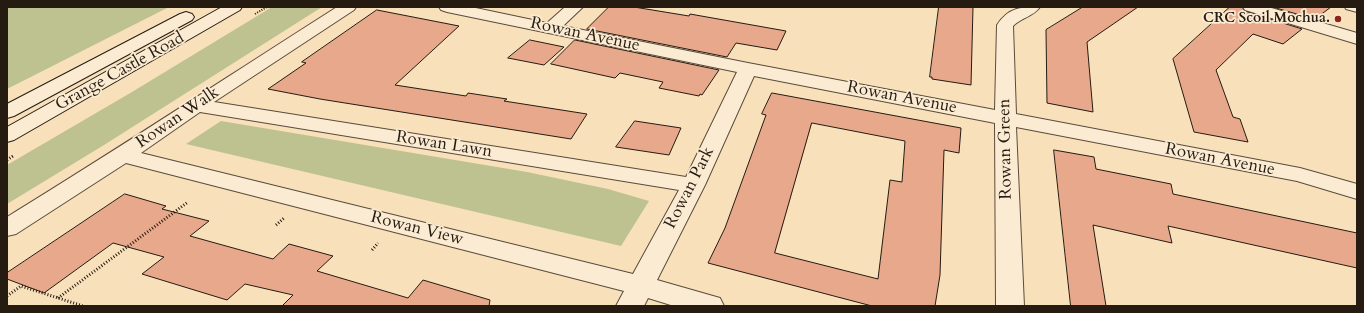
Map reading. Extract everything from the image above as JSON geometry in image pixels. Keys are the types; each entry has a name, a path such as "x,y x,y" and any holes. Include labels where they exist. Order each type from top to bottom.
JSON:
{"street":[{"name":"Grange Castle Road","path":"7,112 205,7"},
{"name":"Grange Castle Road","path":"7,136 234,7"},
{"name":"Rowan Walk","path":"7,228 124,155 196,105 348,7"},
{"name":"Rowan Avenue","path":"447,7 748,69 1300,175 1357,192"},
{"path":"551,28 575,7"},
{"name":"Rowan Green","path":"1010,306 1004,58 1005,26 1012,18 1032,7"},
{"path":"1251,7 1357,40"},
{"name":"Rowan Park","path":"635,296 693,185 748,69"},
{"name":"Rowan Lawn","path":"196,105 693,185"},
{"name":"Rowan View","path":"124,155 613,278 635,296 710,306"}],"lane":[{"path":"1349,7 1357,9"}],"path":[{"path":"58,298 188,202"},
{"path":"7,296 21,286 83,306"}],"green space":[{"path":"7,7 169,7 7,89"},
{"path":"272,7 322,7 104,145 7,204 7,165 132,92"},
{"path":"221,121 527,172 608,189 649,201 621,246 186,144"}],"building":[{"path":"609,7 634,7 689,16 690,14 786,31 777,50 736,43 727,57 587,29"},
{"path":"939,7 973,7 971,85 932,79 932,77 930,77"},
{"path":"1083,7 1138,7 1087,42 1093,112 1047,103 1046,30"},
{"path":"1230,7 1242,7 1245,11 1302,29 1283,44 1253,34 1216,70 1233,117 1240,119 1248,142 1194,132 1173,59"},
{"path":"1273,7 1331,7 1315,19"},
{"path":"377,10 459,26 395,85 466,96 468,93 507,99 504,101 587,114 571,139 320,99 268,89 306,63 302,62"},
{"path":"530,40 564,47 544,65 508,58"},
{"path":"575,40 719,70 702,95 700,94 699,96 659,88 663,82 620,73 615,78 551,64"},
{"path":"772,93 961,128 959,153 944,150 940,275 935,306 872,306 708,263 725,228 766,115 762,114","holes":["812,123 905,141 902,182 890,180 878,279 775,253"]},
{"path":"635,121 681,128 669,155 616,147"},
{"path":"1054,150 1094,157 1096,169 1171,184 1173,194 1357,233 1357,268 1168,226 1172,243 1093,225 1106,306 1071,306"},
{"path":"125,194 166,206 162,209 209,221 190,236 273,259 289,244 333,256 317,271 408,298 423,280 490,300 489,306 282,306 293,295 245,284 227,300 142,274 164,257 113,243 44,293 7,279 7,273"}],"place":[{"name":"CRC Scoil Mochua.","path":"1338,19"}]}
